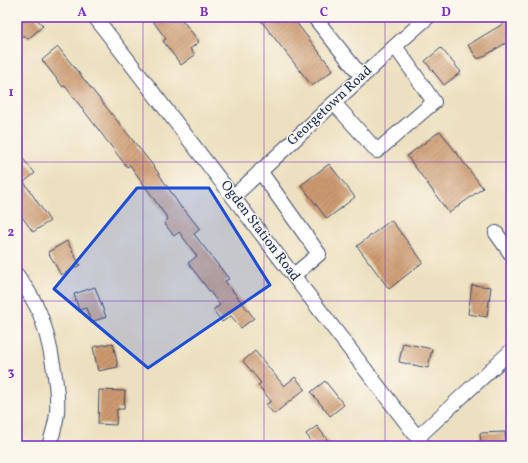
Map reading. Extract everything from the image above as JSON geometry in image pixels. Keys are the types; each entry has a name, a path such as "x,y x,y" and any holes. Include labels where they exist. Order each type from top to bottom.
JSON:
{"street":[{"name":"Ogden Station Road","path":"95,17 294,274 421,442"},
{"path":"314,17 362,77"},
{"name":"Georgetown Road","path":"234,196 428,17"},
{"path":"334,103 377,151 434,102 395,46"},
{"path":"260,171 320,254 294,274"},
{"path":"496,233 511,254"},
{"path":"17,275 27,288 41,316 50,348 56,382 57,414 49,446"},
{"path":"421,442 511,350"}],"highlighted area":[{"path":"137,188 209,188 270,285 148,368 54,289"}],"building":[{"path":"17,17 35,17 43,26 28,39 24,35 17,41"},
{"path":"150,17 180,17 199,42 190,49 195,55 181,65 163,41 166,39"},
{"path":"258,17 292,17 333,70 312,86"},
{"path":"511,19 511,40 481,58 477,58 468,45"},
{"path":"58,47 155,168 182,209 183,208 200,229 194,234 229,279 225,281 254,318 241,328 231,316 222,322 213,310 220,305 188,263 197,256 179,232 174,236 164,223 168,219 130,165 127,167 65,86 63,87 42,60"},
{"path":"441,48 461,72 444,85 425,61"},
{"path":"440,131 483,188 449,213 407,156"},
{"path":"17,152 35,173 24,182 50,221 33,232 17,210"},
{"path":"329,164 355,197 327,219 301,185"},
{"path":"391,220 423,262 389,289 357,246"},
{"path":"67,241 80,265 61,275 48,252"},
{"path":"472,285 491,287 487,317 468,314"},
{"path":"95,287 106,317 91,322 86,308 79,310 74,294"},
{"path":"113,343 118,367 98,371 93,347"},
{"path":"403,343 432,349 428,368 399,362"},
{"path":"255,351 284,386 295,377 305,389 274,414 266,405 271,401 258,385 261,383 243,361"},
{"path":"325,381 344,405 330,416 311,392"},
{"path":"99,390 125,391 124,409 117,409 116,425 98,424"},
{"path":"317,426 332,446 315,446 306,434"},
{"path":"505,432 506,446 481,446 480,433"}]}
